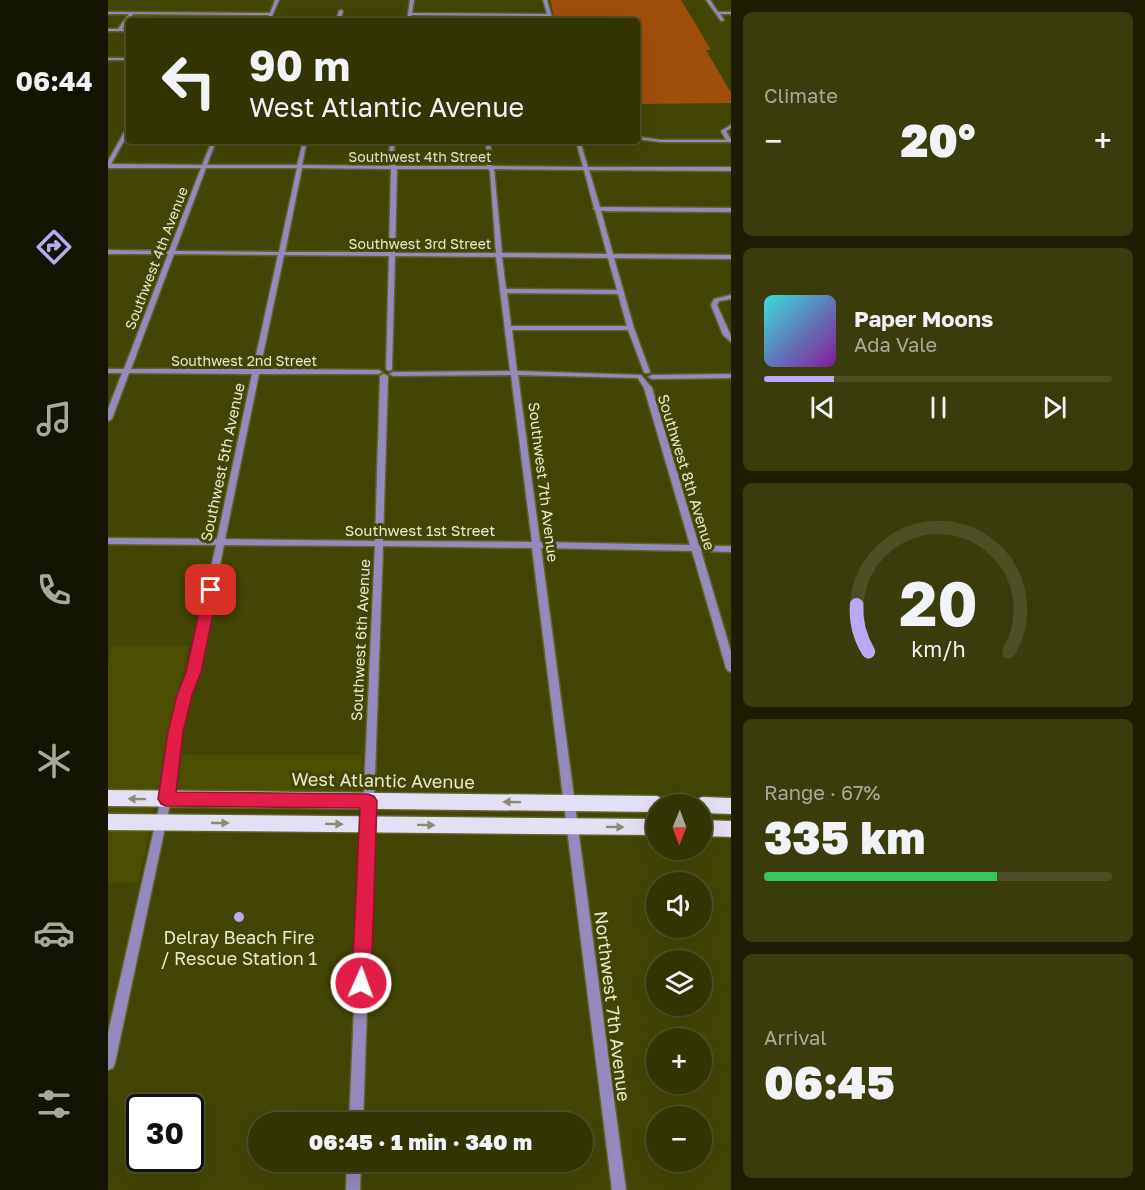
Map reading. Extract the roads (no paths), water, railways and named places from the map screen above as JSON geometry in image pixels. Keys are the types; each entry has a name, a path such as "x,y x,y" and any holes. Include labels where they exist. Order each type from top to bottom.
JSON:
{"main road":[{"name":"West Atlantic Avenue","path":"108,798 646,804"},
{"path":"712,805 731,806"},
{"path":"108,822 646,828"},
{"path":"712,828 731,829"}],"street":[{"path":"269,18 277,0"},
{"path":"409,18 412,0"},
{"path":"545,0 550,18"},
{"path":"708,0 722,20"},
{"path":"339,18 341,11"},
{"path":"108,13 271,14"},
{"path":"128,18 132,13"},
{"path":"716,13 731,13"},
{"path":"410,14 550,15"},
{"path":"119,30 126,21"},
{"path":"108,30 126,30"},
{"path":"108,59 126,59"},
{"path":"730,141 723,130 731,126"},
{"path":"108,166 126,134"},
{"path":"640,138 660,141 730,141"},
{"name":"Southwest 4th Avenue","path":"108,418 213,144"},
{"name":"Southwest 5th Avenue","path":"108,1063 162,823 175,732 184,695 194,672 304,144"},
{"name":"Southwest 6th Avenue","path":"356,1112 388,357 394,167 390,162 393,144"},
{"name":"Southwest 7th Avenue","path":"488,144 490,168 493,171 499,255 573,826"},
{"name":"Southwest 8th Avenue","path":"579,144 609,256 642,361 731,668"},
{"name":"Southwest 4th Street","path":"108,166 731,169"},
{"path":"596,209 731,210"},
{"name":"Southwest 3rd Street","path":"108,252 731,257"},
{"path":"505,291 620,291"},
{"path":"731,297 720,298 714,305 726,335 731,340"},
{"path":"509,328 631,328"},
{"name":"Southwest 2nd Street","path":"108,371 731,376"},
{"name":"Southwest 1st Street","path":"108,541 537,544 731,549"},
{"name":"Northwest 7th Avenue","path":"573,826 619,1190"},
{"path":"353,1190 354,1172"}],"place":[{"name":"Delray Beach Fire / Rescue Station 1","path":"239,917"}]}
